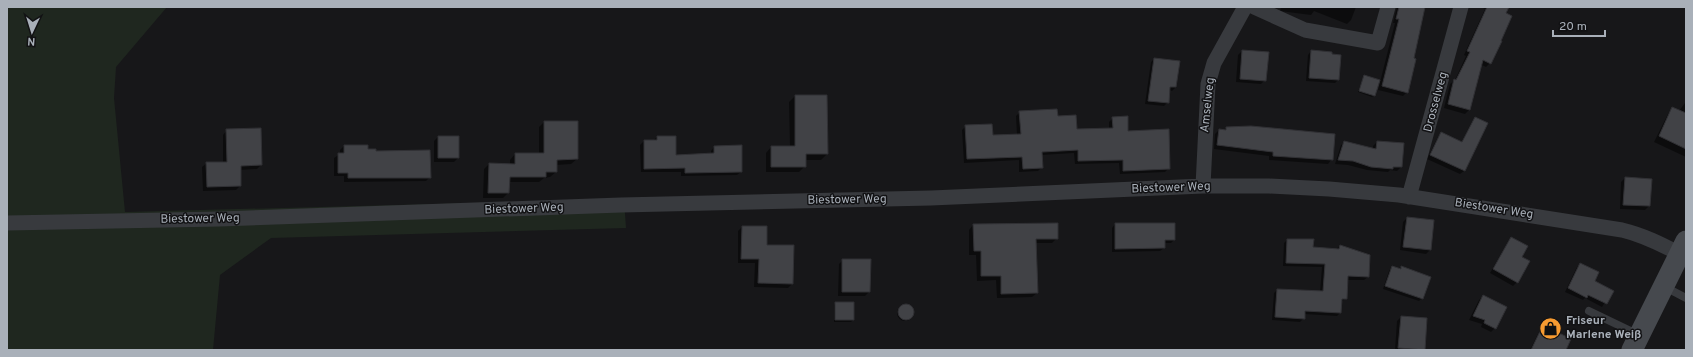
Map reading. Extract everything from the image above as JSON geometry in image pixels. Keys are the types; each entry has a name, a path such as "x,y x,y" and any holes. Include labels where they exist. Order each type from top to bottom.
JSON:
{"main road":[{"path":"1636,343 1683,248"}],"street":[{"name":"Amselweg","path":"1203,186 1208,84 1214,63 1245,7"},
{"path":"1254,7 1305,30 1378,43 1388,7"},
{"name":"Drosselweg","path":"1409,197 1461,7"},
{"name":"Biestower Weg","path":"7,223 227,219 613,206 931,198 1203,186 1269,186 1299,187 1409,197 1622,230 1638,234 1661,244 1683,248"}],"lane":[{"path":"1664,286 1686,298"},
{"path":"1589,311 1636,343"}],"shaded area":[{"path":"7,7 167,7 116,67 114,98 125,212 624,199 626,228 271,238 220,275 213,350 7,350"}],"building":[{"path":"1399,7 1425,7 1414,58 1416,59 1408,93 1382,86 1399,19 1396,19"},
{"path":"1487,7 1509,7 1506,13 1512,16 1502,41 1491,64 1483,60 1470,110 1448,104 1454,79 1456,80 1470,52 1467,51"},
{"path":"1242,50 1269,52 1266,81 1240,79"},
{"path":"1311,50 1332,52 1332,54 1341,55 1339,80 1309,78"},
{"path":"1154,58 1180,61 1176,87 1170,87 1169,103 1148,101"},
{"path":"1364,75 1380,80 1375,96 1359,91"},
{"path":"795,95 827,95 828,154 806,154 806,167 771,167 771,146 795,146"},
{"path":"1672,107 1686,113 1686,149 1659,136"},
{"path":"1057,109 1058,116 1076,115 1077,129 1113,128 1112,117 1128,116 1128,131 1169,129 1170,169 1123,171 1123,160 1078,161 1078,150 1042,152 1043,168 1023,169 1022,157 967,159 965,125 992,124 993,135 1021,134 1019,111"},
{"path":"1475,117 1488,123 1465,171 1430,155 1441,132 1462,142"},
{"path":"544,121 578,121 578,159 557,160 557,172 546,172 546,177 510,177 509,193 488,193 489,163 515,164 515,153 544,153"},
{"path":"1251,126 1335,134 1333,160 1273,156 1273,152 1217,145 1219,129 1226,130 1226,127"},
{"path":"261,128 262,165 241,166 241,186 207,187 206,162 227,162 226,129"},
{"path":"438,136 459,136 459,158 438,158"},
{"path":"657,136 676,136 676,155 714,153 714,146 742,145 742,172 685,173 685,168 644,169 644,140 657,140"},
{"path":"1344,141 1376,149 1377,141 1404,143 1402,167 1393,167 1393,169 1371,167 1353,161 1338,160"},
{"path":"344,145 368,145 368,149 376,149 376,151 430,150 431,178 348,178 348,173 338,173 338,153 344,153"},
{"path":"1625,177 1652,179 1650,206 1623,205"},
{"path":"1407,217 1434,220 1431,250 1403,247"},
{"path":"1058,223 1058,239 1036,239 1038,293 1001,294 1001,276 981,276 981,251 974,251 973,224"},
{"path":"1115,223 1175,223 1175,240 1165,240 1165,248 1115,249"},
{"path":"742,226 767,226 767,245 794,245 793,284 758,283 759,259 741,259"},
{"path":"1511,237 1528,246 1522,257 1530,261 1518,283 1493,269"},
{"path":"1287,239 1314,239 1313,247 1339,249 1340,245 1370,255 1369,277 1348,276 1347,299 1342,299 1341,313 1305,311 1305,319 1275,317 1277,289 1323,291 1325,264 1286,263"},
{"path":"842,259 871,259 870,292 842,292"},
{"path":"1580,263 1599,272 1595,281 1614,291 1607,304 1588,295 1587,298 1568,288"},
{"path":"1392,266 1401,269 1401,266 1431,277 1423,299 1385,286"},
{"path":"1483,295 1507,307 1496,329 1484,323 1485,320 1473,316"},
{"path":"835,302 854,302 854,320 835,320"},
{"path":"906,304 912,306 914,312 912,318 906,320 900,318 898,312 900,306"},
{"path":"1401,316 1427,318 1425,350 1398,348"},
{"path":"1543,325 1571,339 1566,350 1531,350"}],"place":[{"name":"Friseur Marlene Weiß","path":"1550,328"}]}
